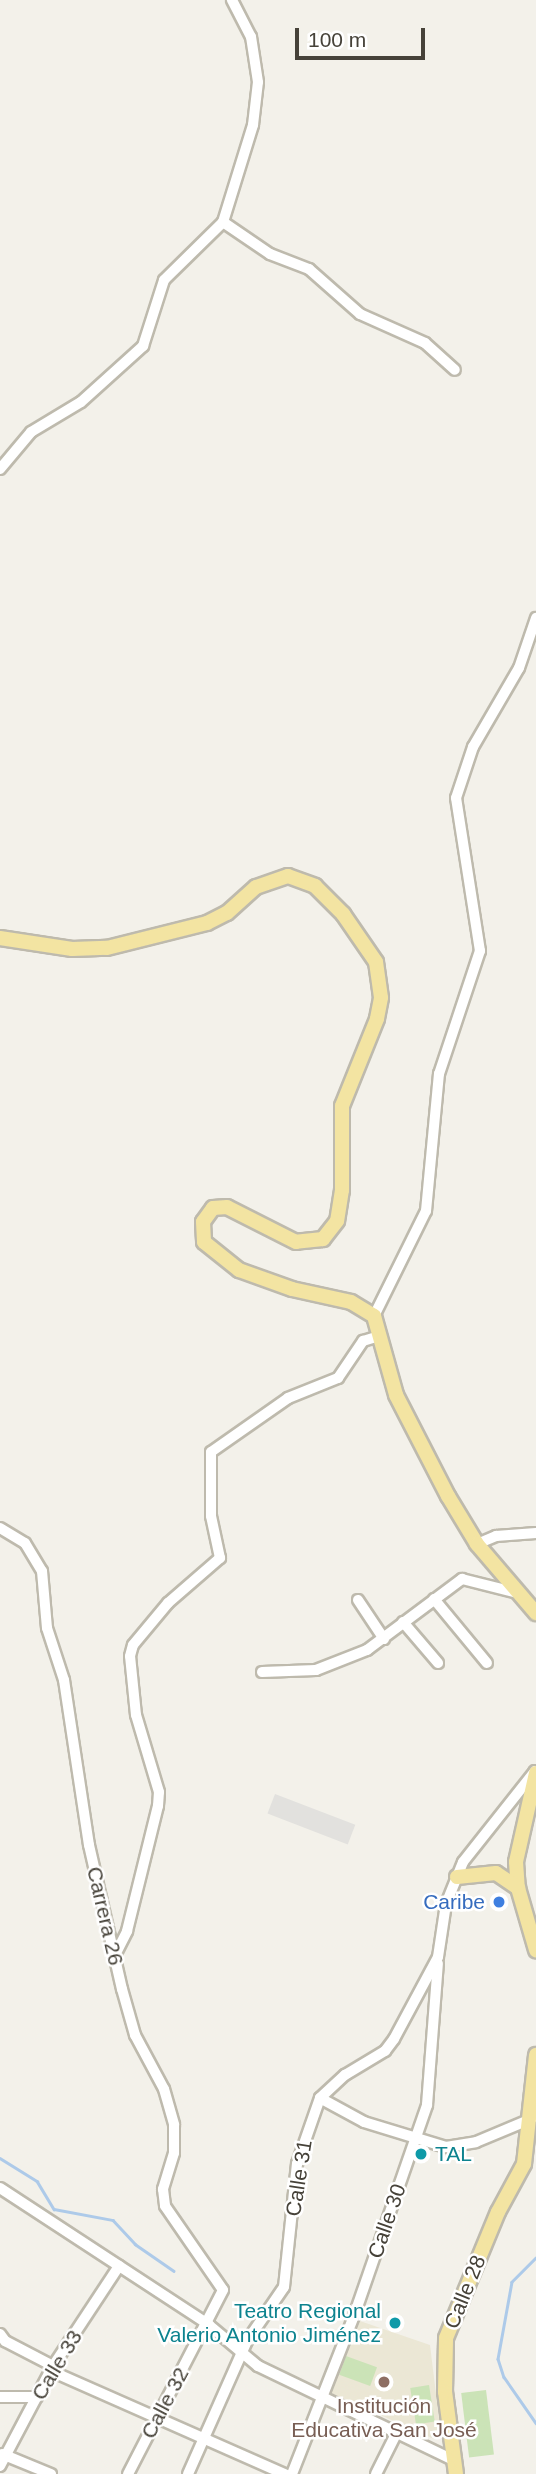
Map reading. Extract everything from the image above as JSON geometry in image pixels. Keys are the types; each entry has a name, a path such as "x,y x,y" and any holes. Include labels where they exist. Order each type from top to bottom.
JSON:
{"main road":[{"path":"0,938 72,948 107,948 206,923 271,879 301,878 324,894 376,962 381,989 377,1019 342,1106 341,1207 337,1221 323,1239 296,1242 227,1207 213,1208 202,1222 202,1233 208,1249 239,1270 292,1289 351,1302 374,1316 400,1404 477,1544 536,1613"},
{"path":"536,1771 517,1844 518,1888 536,1950"},
{"path":"457,1877 496,1873 518,1888"},
{"name":"Calle 28","path":"456,2467 444,2371 446,2338 498,2212 524,2164 533,2117 536,2055"}],"street":[{"path":"0,469 31,432 81,402 143,346 164,281 223,222 253,125 258,82 251,37 232,0"},
{"path":"223,222 270,254 309,269 360,314 425,343 455,370"},
{"path":"374,1316 426,1211 439,1074 480,951 456,798 473,747 519,668 536,618"},
{"path":"115,1955 130,1919 159,1792 136,1715 132,1650 168,1604 220,1558 211,1516 211,1452 288,1398 338,1378 363,1341 379,1336"},
{"name":"Carrera 26","path":"0,1528 25,1543 42,1571 47,1628 64,1680 87,1833 115,1955 135,2035 173,2116 174,2152 165,2180 165,2206 223,2290 222,2296"},
{"path":"477,1544 496,1536 536,1533"},
{"path":"262,1672 316,1670 384,1639 434,1599 468,1577 522,1595"},
{"path":"434,1599 487,1663"},
{"path":"358,1600 384,1639"},
{"path":"403,1622 438,1663"},
{"name":"Calle 31","path":"188,2474 244,2351 284,2287 297,2164 320,2098 345,2076 385,2051 438,1957 442,1924 457,1877 471,1852 536,1771"},
{"name":"Calle 30","path":"292,2474 416,2139 430,2083 438,1957"},
{"path":"320,2098 364,2122 416,2139 462,2147 533,2117"},
{"path":"0,2188 209,2325 244,2351 258,2366 320,2399 396,2434 456,2467"},
{"name":"Calle 33","path":"0,2466 3,2454 52,2368 119,2266"},
{"name":"Calle 32","path":"128,2474 222,2296"},
{"path":"0,2334 5,2341 52,2368 155,2420 285,2474"},
{"path":"0,2397 37,2397"},
{"path":"376,2474 396,2434"},
{"path":"3,2454 51,2474"}],"shaded area":[{"path":"275,1794 355,1825 348,1844 267,1814"},
{"name":"Institución Educativa San José","path":"357,2320 430,2345 440,2427 434,2439 331,2393"}],"green space":[{"path":"346,2356 377,2367 370,2386 339,2375"},
{"path":"429,2385 435,2422 416,2425 410,2388"},
{"path":"486,2390 494,2455 469,2458 461,2393"}],"waterway":[{"path":"0,2158 37,2181 54,2209 113,2220 135,2244 174,2271"},
{"path":"536,2258 512,2282 498,2359 504,2377 536,2423"}],"place":[{"name":"Caribe","path":"499,1902"},
{"name":"TAL","path":"421,2154"},
{"name":"Teatro Regional Valerio Antonio Jiménez","path":"395,2323"},
{"name":"Institución Educativa San José","path":"384,2382"}]}
